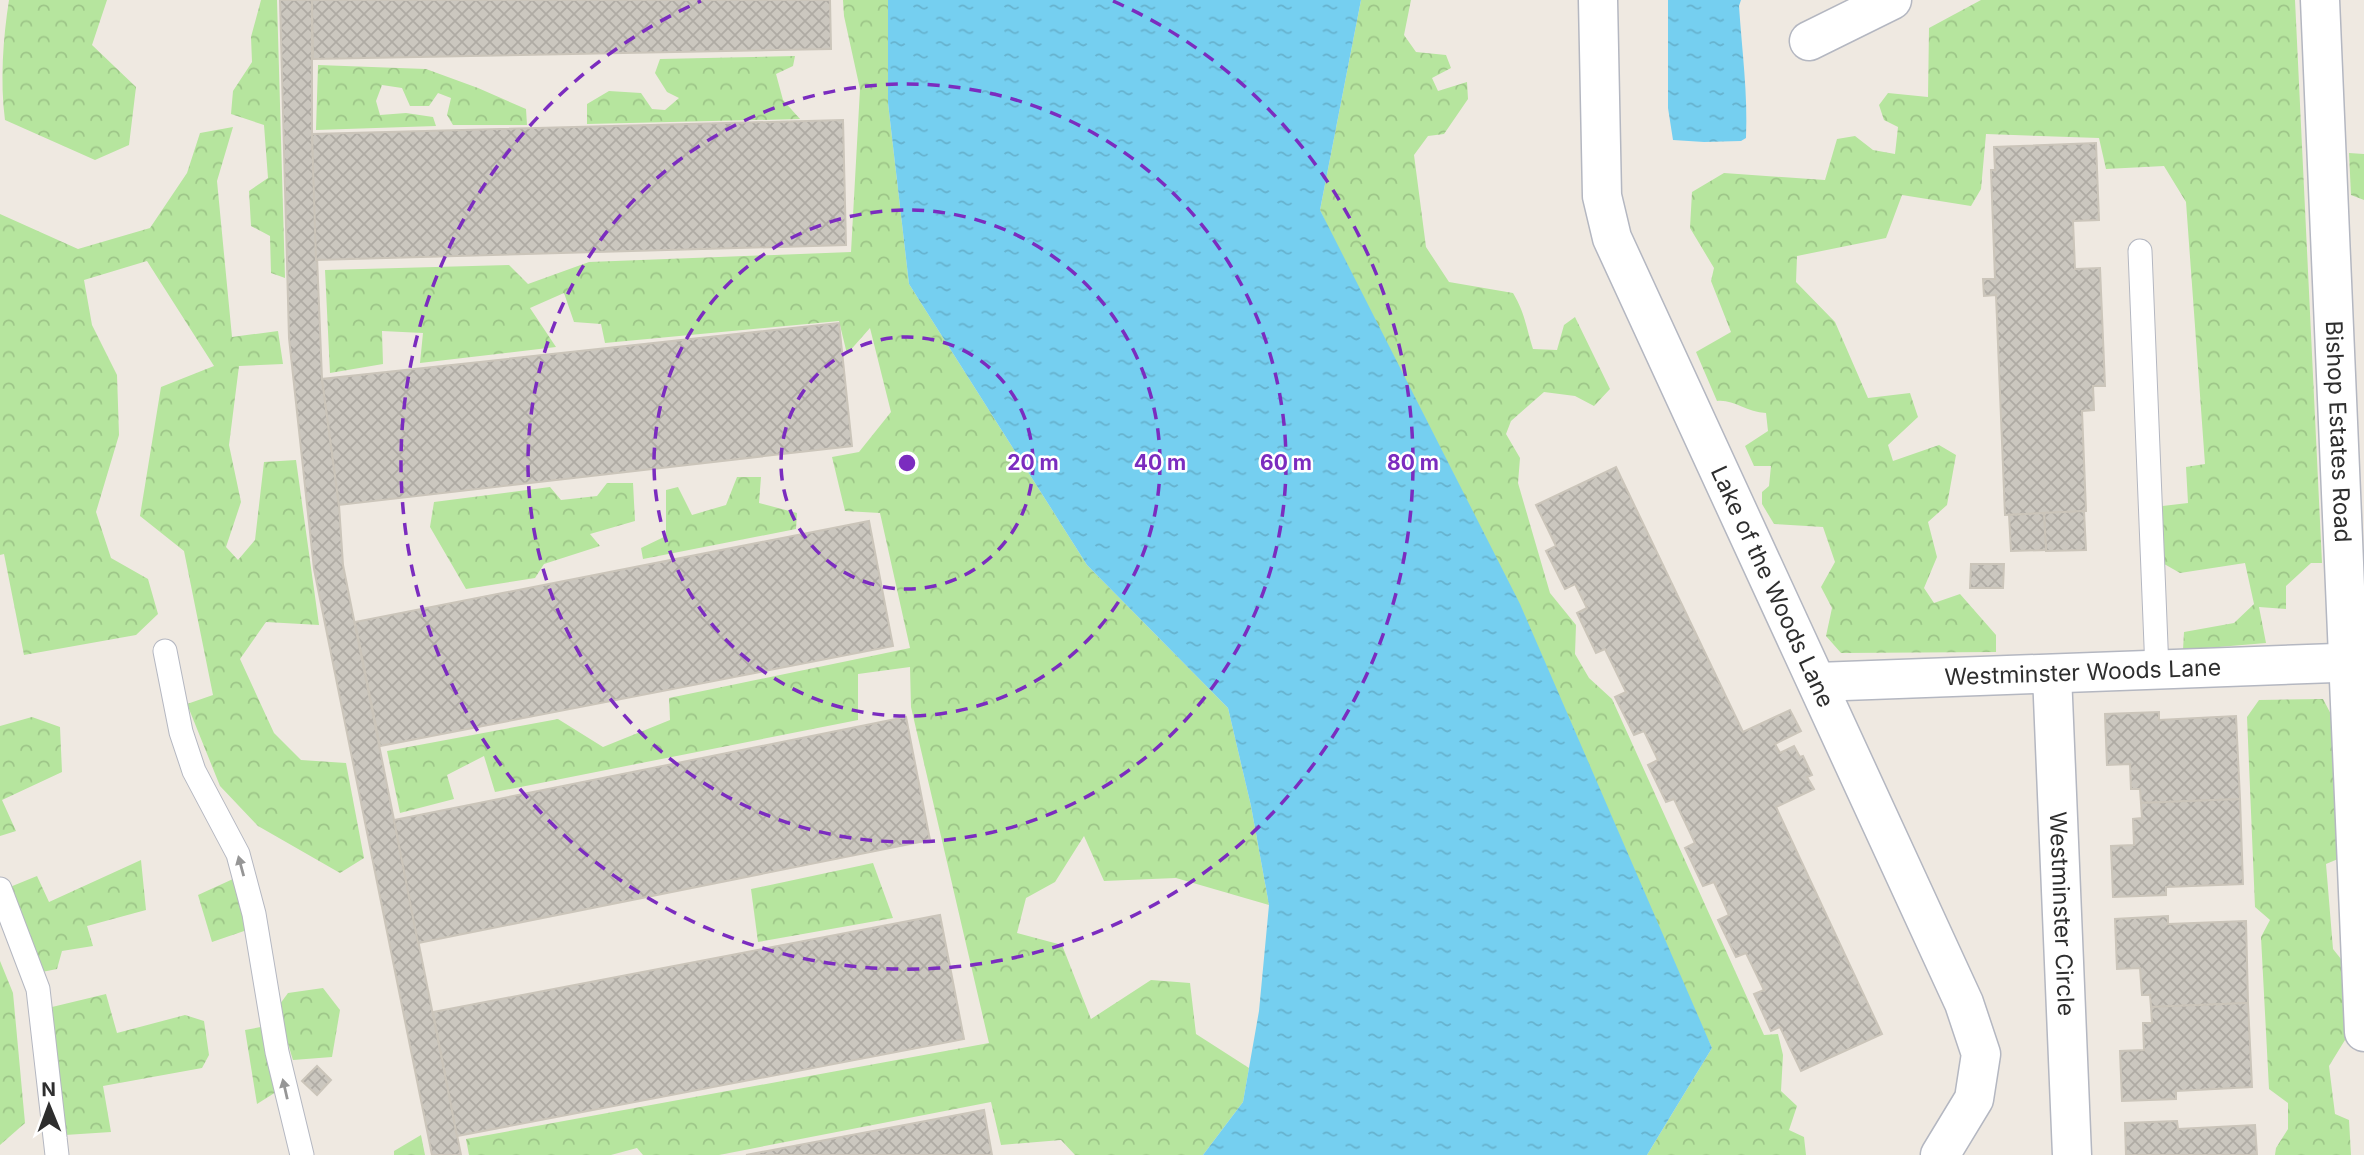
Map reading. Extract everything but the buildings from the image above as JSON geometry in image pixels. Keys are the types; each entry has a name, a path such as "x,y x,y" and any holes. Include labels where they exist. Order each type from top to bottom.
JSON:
{"street":[{"name":"Lake of the Woods Lane","path":"1598,0 1602,196 1612,238 1964,1003 1981,1054 1974,1099 1940,1155"},
{"path":"1809,41 1892,0"},
{"name":"Bishop Estates Road","path":"2320,0 2357,663 2364,1032"},
{"name":"Westminster Woods Lane","path":"1817,682 2357,663"},
{"name":"Westminster Circle","path":"2052,674 2071,1155"}],"lane":[{"path":"2140,251 2157,670"},
{"path":"165,651 181,732 194,771 238,854 248,890 277,1052 302,1155"},
{"path":"0,889 38,989 57,1155"}],"green space":[{"path":"9,0 107,0 92,45 136,87 129,145 95,160 5,120 3,60"},
{"path":"261,0 277,0 285,278 271,273 270,236 251,226 249,191 268,178 264,125 231,114 233,91 252,62 251,37"},
{"path":"843,0 888,0 888,103 909,284 1087,565 1228,708 1251,806 1269,905 1176,878 1104,881 1084,836 1055,882 1026,898 1017,933 1062,945 1091,1019 1151,980 1190,983 1196,1034 1249,1068 1243,1102 1203,1155 1075,1155 1061,1140 1001,1145 991,1102 719,1155 643,1155 637,1148 611,1155 469,1155 466,1139 989,1043 911,707 910,667 858,674 858,720 495,792 484,756 447,775 454,799 400,813 387,751 558,719 603,747 670,720 669,698 910,648 880,513 845,511 832,457 859,452 891,412 870,328 847,354 839,321 605,343 601,324 574,322 564,293 530,308 556,347 420,363 423,333 382,331 383,364 330,373 325,270 509,265 528,284 589,262 851,252 860,89"},
{"path":"1361,0 1411,0 1404,35 1416,52 1446,55 1451,68 1432,78 1438,91 1467,82 1468,99 1444,134 1428,136 1414,155 1426,247 1449,282 1513,293 1523,314 1533,349 1557,350 1564,325 1575,317 1610,389 1594,406 1575,396 1544,392 1511,421 1506,434 1520,458 1518,483 1550,593 1576,625 1575,654 1589,678 1612,699 1764,1035 1778,1034 1783,1055 1781,1091 1797,1106 1789,1130 1804,1137 1806,1155 1647,1155 1712,1048 1320,210"},
{"path":"1981,0 2295,0 2322,563 2311,563 2286,586 2286,609 2259,607 2266,643 2183,650 2184,632 2234,623 2254,604 2245,563 2180,573 2159,561 2154,507 2188,503 2186,467 2205,464 2186,202 2164,166 2106,169 2099,138 1986,134 1981,189 1971,206 1902,195 1886,238 1797,256 1796,282 1835,322 1868,398 1910,393 1918,417 1888,445 1893,461 1939,445 1956,455 1947,505 1928,522 1937,557 1924,588 1934,603 1960,594 1996,635 1996,652 1841,653 1826,636 1832,608 1821,587 1835,562 1823,527 1774,524 1762,504 1762,492 1769,486 1771,466 1754,466 1745,446 1768,431 1766,413 1717,401 1696,352 1731,332 1711,281 1714,268 1690,228 1692,192 1724,173 1825,180 1837,139 1855,136 1873,150 1895,154 1898,127 1884,120 1879,105 1888,93 1928,97 1929,28"},
{"path":"795,56 793,66 776,74 783,100 800,119 587,124 587,104 609,91 641,93 652,109 665,110 679,98 667,92 655,73 660,59"},
{"path":"318,65 426,69 526,109 527,125 453,125 447,115 451,98 438,93 429,106 410,106 402,88 382,85 376,101 380,115 406,113 433,117 436,126 316,130"},
{"path":"233,127 217,181 232,337 278,331 283,364 239,366 229,445 241,502 226,547 238,560 255,540 264,462 296,460 319,625 266,622 240,659 274,733 301,760 346,763 364,858 340,873 258,826 220,786 187,704 213,695 184,551 140,516 161,387 214,366 147,261 84,280 92,325 117,375 119,435 96,512 111,558 148,579 158,614 136,635 24,655 4,554 0,555 0,214 78,249 150,228 187,173 200,133"},
{"path":"2349,153 2364,154 2364,200 2351,195"},
{"path":"737,477 761,477 759,503 797,513 796,529 643,559 641,548 666,536 666,490 678,487 692,515 726,505"},
{"path":"607,483 633,483 635,521 590,534 600,546 544,564 535,578 466,589 430,527 434,502 550,487 561,500 597,496"},
{"path":"2323,699 2334,720 2338,859 2326,864 2333,949 2341,959 2345,1040 2329,1066 2335,1114 2349,1120 2351,1155 2275,1155 2276,1148 2288,1129 2288,1103 2269,1089 2261,937 2270,920 2255,907 2247,717 2259,700"},
{"path":"32,717 60,727 62,772 2,800 16,831 0,836 0,726"},
{"path":"141,860 146,910 87,926 93,946 62,951 57,969 42,972 10,887 37,876 49,902"},
{"path":"873,863 893,918 758,942 751,889"},
{"path":"233,879 247,930 212,942 198,895"},
{"path":"0,961 13,993 25,1123 0,1145"},
{"path":"323,988 340,1010 332,1057 293,1060 277,1008 288,993"},
{"path":"106,994 117,1033 185,1015 204,1021 209,1055 202,1068 103,1086 111,1132 65,1135 52,1007"},
{"path":"266,1026 276,1092 257,1104 245,1030"},
{"path":"421,1135 425,1155 394,1155 394,1151"}],"water":[{"path":"888,0 1361,0 1320,210 1520,604 1712,1048 1647,1155 1203,1155 1243,1102 1259,1011 1269,905 1251,806 1228,708 1087,565 909,284 888,103"},
{"path":"1668,0 1741,0 1739,6 1746,138 1741,141 1673,140 1668,108"}]}
